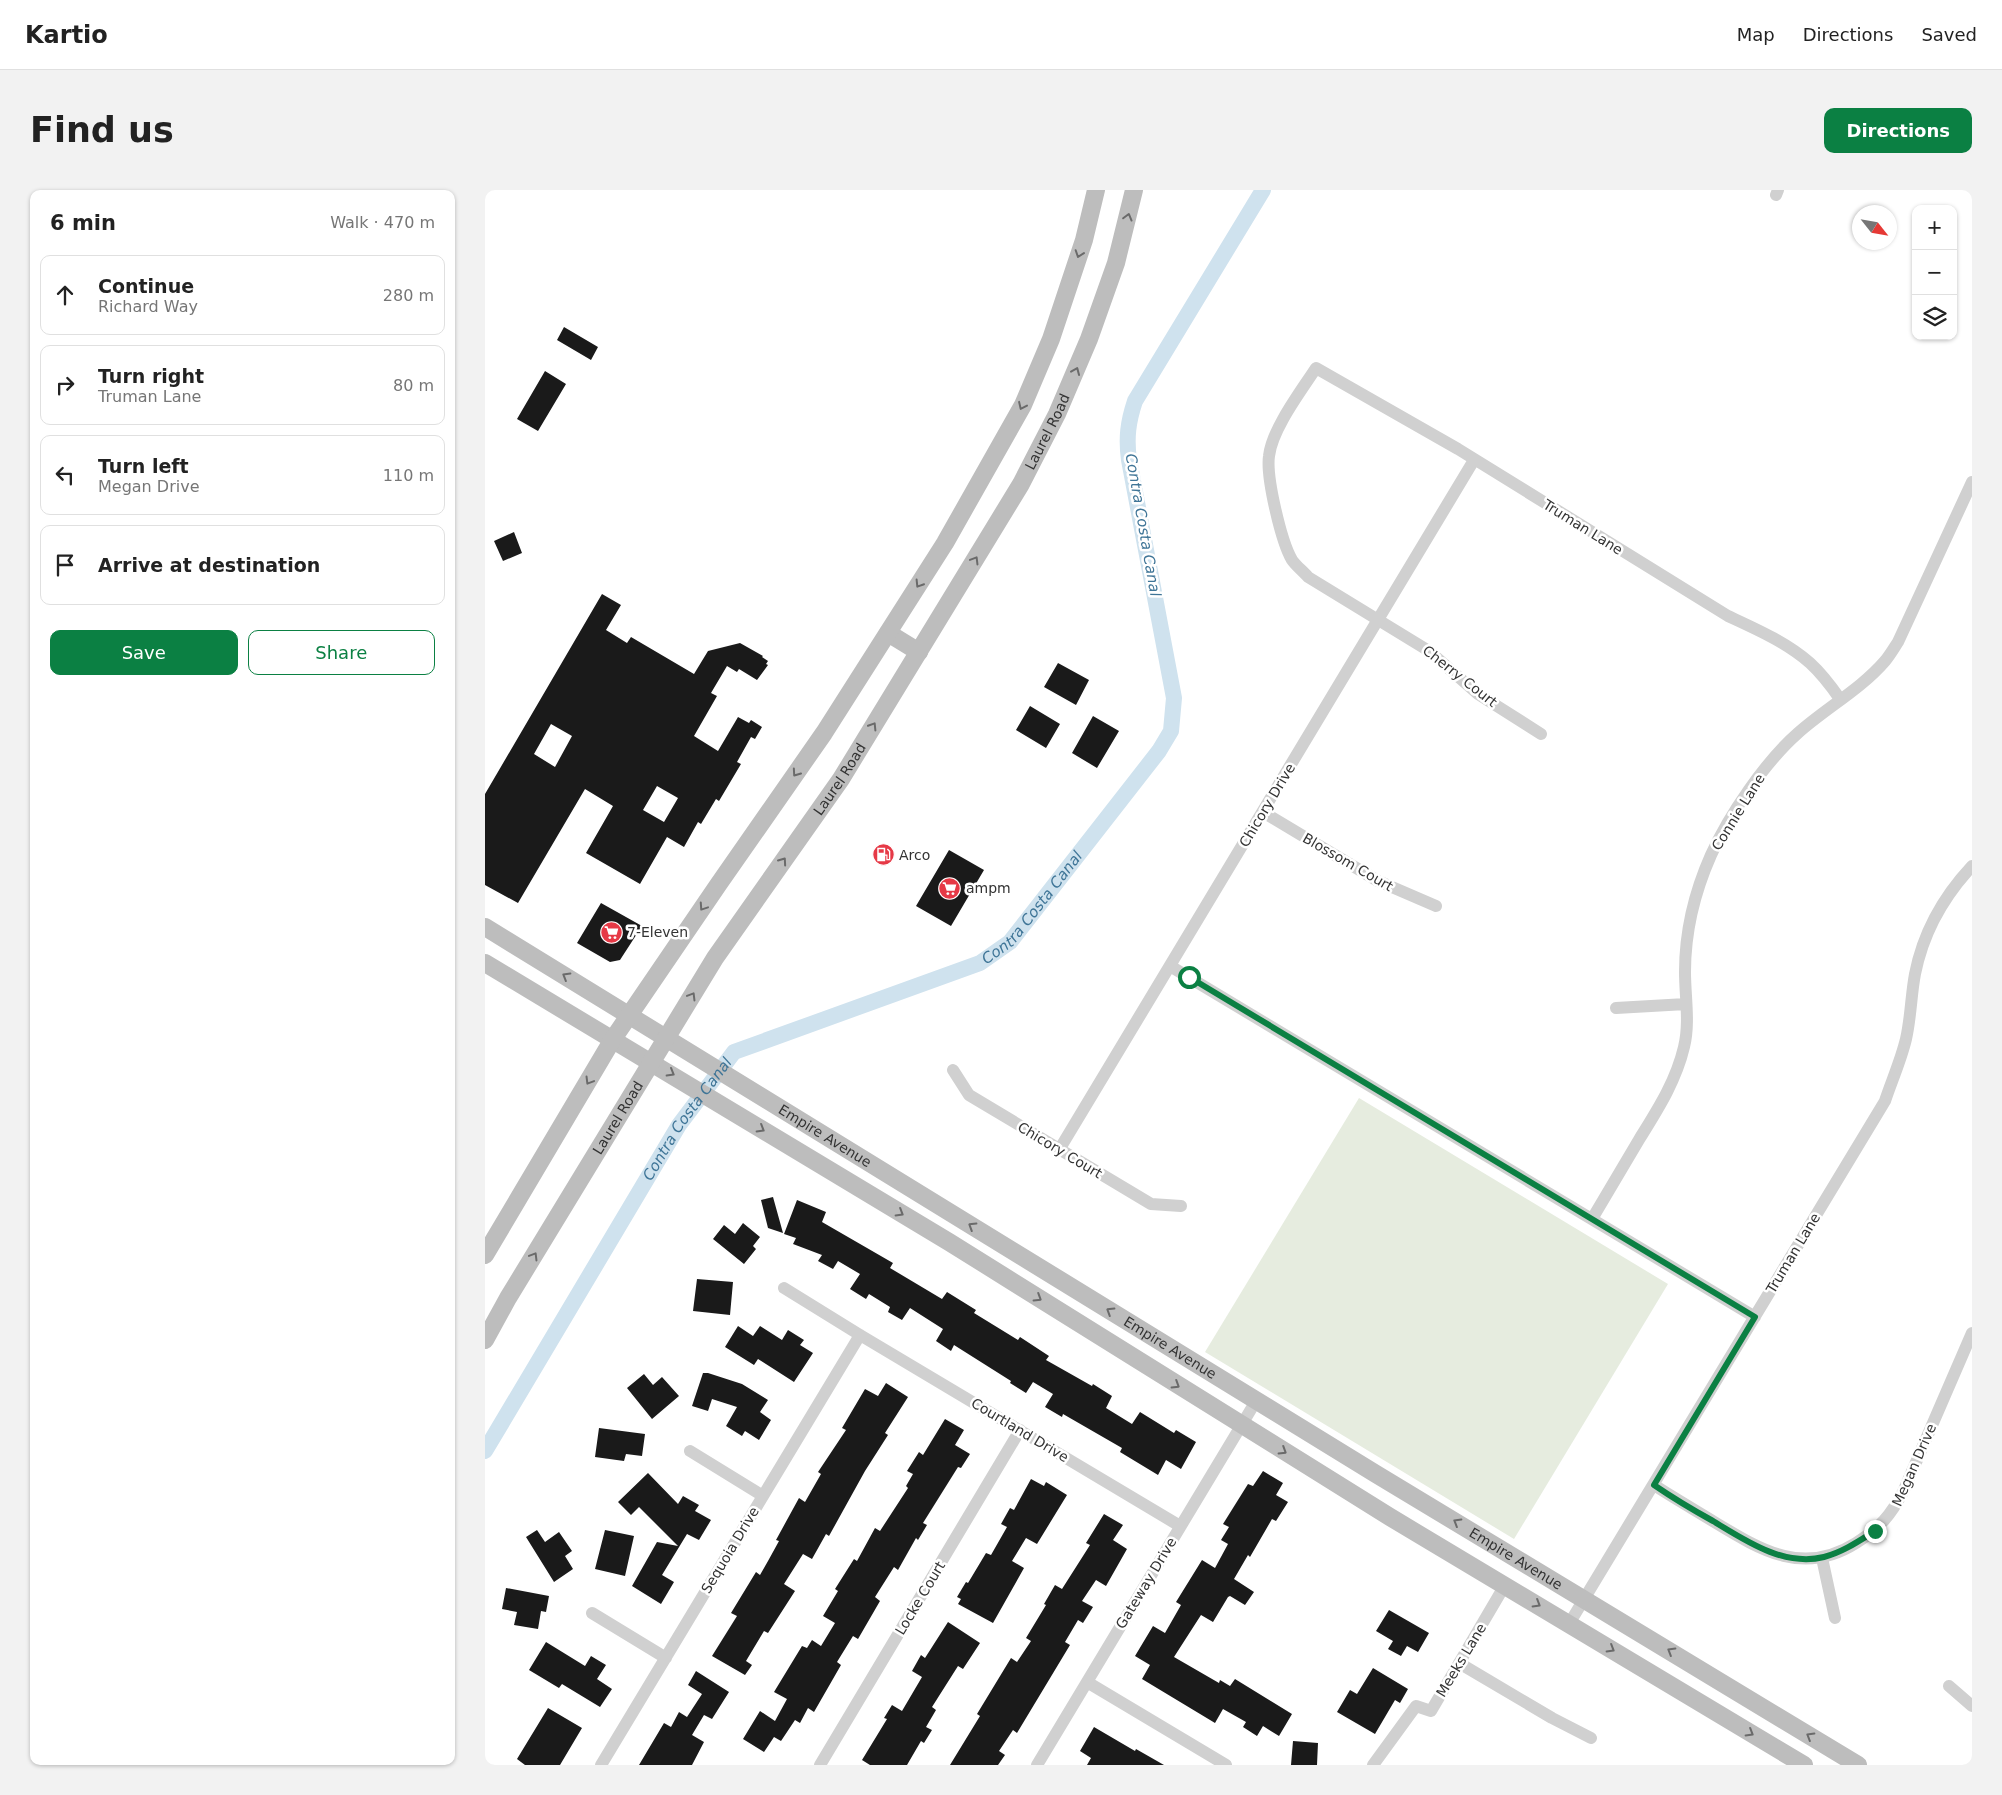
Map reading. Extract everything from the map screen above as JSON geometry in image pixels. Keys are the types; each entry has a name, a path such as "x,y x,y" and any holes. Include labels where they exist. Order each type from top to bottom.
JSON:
{"main road":[{"path":"485,1255 613,1039 824,733 945,543 1023,405 1051,339 1084,240 1096,190"},
{"name":"Laurel Road","path":"485,1340 715,958 841,779 1021,484 1057,414 1089,339 1113,272 1135,190"},
{"path":"888,633 919,652"},
{"name":"Empire Avenue","path":"485,927 734,1078 1256,1401 1585,1599 1853,1764"},
{"name":"Empire Avenue","path":"485,962 949,1242 1241,1425 1804,1765"}],"street":[{"name":"Truman Lane","path":"1315,368 1475,460 1728,616 1762,632 1801,656 1827,681 1840,699"},
{"name":"Cherry Court","path":"1315,368 1276,433 1269,456 1270,480 1282,537 1292,560 1308,577 1429,651 1478,694 1541,734"},
{"name":"Chicory Drive","path":"1059,1150 1475,460"},
{"name":"Connie Lane","path":"1592,1219 1675,1077 1685,1046 1686,949 1691,917 1699,886 1711,854 1726,826 1772,759 1796,735 1886,660 1898,642 1972,482"},
{"name":"Blossom Court","path":"1263,812 1378,881 1436,906"},
{"name":"Truman Lane","path":"1569,1624 1885,1101 1906,1037 1915,973 1923,944 1936,914 1959,880 1972,866"},
{"path":"1170,966 1755,1317"},
{"path":"1616,1008 1686,1004"},
{"name":"Chicory Court","path":"953,1070 969,1095 1059,1150 1151,1204 1181,1206"},
{"name":"Courtland Drive","path":"784,1288 1180,1526"},
{"name":"Megan Drive","path":"1654,1485 1753,1546 1779,1556 1801,1559 1823,1558 1845,1550 1875,1531 1892,1512 1904,1490 1972,1333"},
{"name":"Sequoia Drive","path":"601,1765 860,1335"},
{"name":"Gateway Drive","path":"1037,1765 1256,1401"},
{"name":"Locke Court","path":"820,1765 1020,1430"},
{"path":"689,1451 763,1496"},
{"path":"1823,1558 1835,1618"},
{"name":"Meeks Lane","path":"1373,1765 1416,1706 1431,1711 1505,1585"},
{"path":"592,1613 665,1658"},
{"path":"1459,1663 1552,1718 1591,1738"},
{"path":"1087,1682 1226,1765"},
{"path":"1949,1686 1972,1706"}],"shaded area":[{"path":"1359,1098 1668,1284 1514,1539 1205,1352"}],"building":[{"path":"564,327 598,347 591,360 557,340"},
{"path":"545,371 566,384 538,431 517,419"},
{"path":"514,532 522,553 503,561 494,541"},
{"path":"602,594 621,605 606,630 627,643 631,637 694,674 708,651 740,643 763,656 768,661 766,664 768,665 757,680 739,669 737,672 727,666 711,693 717,696 694,736 718,751 738,717 749,723 751,720 762,727 755,739 751,737 737,762 741,764 719,801 716,799 701,824 698,822 684,847 667,837 640,884 586,853 613,806 585,789 518,903 485,885 485,794","holes":["551,724 572,736 555,767 534,754","657,786 678,798 664,822 643,810"]},
{"path":"1058,663 1089,680 1076,705 1044,687"},
{"path":"1030,706 1060,724 1046,748 1016,730"},
{"path":"1093,716 1119,731 1097,768 1072,753"},
{"name":"ampm","path":"949,850 984,870 951,926 916,906"},
{"name":"7-Eleven","path":"601,903 642,926 620,960 610,962 577,943"},
{"path":"773,1197 783,1233 768,1228 761,1200"},
{"path":"797,1200 826,1212 822,1222 893,1263 890,1268 942,1299 947,1292 976,1310 974,1313 1018,1340 1020,1337 1049,1356 1046,1360 1112,1396 1106,1408 1132,1424 1140,1412 1174,1433 1176,1430 1196,1442 1181,1469 1166,1460 1158,1475 1120,1452 1122,1448 1063,1414 1062,1417 1045,1407 1053,1394 1033,1382 1026,1393 1010,1383 1011,1381 954,1345 951,1351 936,1341 943,1329 910,1308 902,1320 888,1312 890,1307 869,1294 866,1299 850,1289 860,1274 838,1261 833,1269 818,1261 822,1255 793,1244 796,1238 784,1234"},
{"path":"743,1223 760,1237 753,1246 756,1249 744,1264 713,1239 724,1225 735,1234"},
{"path":"697,1279 733,1282 730,1315 693,1311"},
{"path":"738,1326 753,1336 760,1326 782,1340 788,1330 804,1340 800,1345 813,1353 794,1382 758,1359 754,1365 725,1347"},
{"path":"703,1373 742,1384 768,1400 760,1412 771,1420 759,1440 745,1431 742,1436 726,1426 737,1407 712,1399 708,1411 692,1406"},
{"path":"644,1374 653,1385 662,1377 679,1396 652,1419 627,1388"},
{"path":"886,1383 908,1397 885,1433 888,1435 865,1471 829,1536 826,1534 812,1559 803,1554 784,1584 795,1591 768,1633 764,1631 746,1661 752,1665 745,1675 712,1656 737,1616 731,1613 756,1572 760,1575 779,1541 776,1540 799,1498 805,1502 821,1474 818,1472 846,1430 842,1428 865,1389 878,1396"},
{"path":"945,1419 964,1430 955,1445 970,1454 961,1468 958,1467 923,1523 927,1525 918,1540 916,1538 898,1570 894,1567 875,1597 880,1601 858,1639 853,1636 837,1662 841,1665 814,1712 808,1708 800,1723 795,1720 781,1741 774,1737 764,1752 743,1739 760,1711 775,1721 787,1699 774,1692 802,1646 807,1648 812,1640 821,1646 835,1623 823,1616 838,1591 835,1589 854,1559 857,1561 875,1528 880,1531 908,1488 906,1486 913,1474 907,1471 919,1452 923,1455"},
{"path":"599,1428 645,1434 642,1456 626,1454 624,1461 595,1457"},
{"path":"1263,1471 1283,1483 1276,1495 1288,1502 1276,1521 1272,1519 1250,1557 1248,1555 1234,1579 1254,1592 1245,1605 1230,1596 1228,1597 1213,1622 1201,1615 1174,1657 1219,1683 1220,1680 1230,1686 1235,1679 1292,1714 1279,1736 1263,1726 1257,1736 1243,1727 1246,1722 1223,1709 1215,1723 1142,1679 1150,1665 1135,1656 1153,1626 1165,1633 1181,1605 1176,1602 1202,1560 1215,1568 1228,1544 1221,1540 1229,1527 1223,1524 1248,1484 1253,1486"},
{"path":"648,1473 678,1504 683,1496 699,1505 695,1511 711,1520 699,1540 687,1534 662,1575 674,1582 661,1604 632,1586 657,1542 678,1546 639,1507 631,1515 618,1502"},
{"path":"1031,1479 1044,1486 1046,1482 1067,1495 1037,1544 1026,1538 1012,1561 1024,1568 993,1623 958,1604 961,1599 957,1597 986,1553 991,1555 1007,1527 1001,1524 1010,1508 1014,1510"},
{"path":"1104,1514 1123,1525 1113,1540 1127,1549 1106,1586 1096,1580 1082,1601 1093,1607 1083,1623 1078,1620 1065,1642 1070,1645 1017,1733 1013,1730 999,1751 1005,1755 998,1765 950,1765 980,1716 977,1714 1011,1658 1017,1662 1031,1641 1026,1638 1046,1605 1044,1604 1055,1585 1062,1589 1090,1545 1086,1543"},
{"path":"537,1530 545,1542 559,1532 572,1551 565,1556 573,1569 554,1582 526,1537"},
{"path":"605,1530 634,1536 625,1576 595,1569"},
{"path":"506,1588 549,1596 546,1612 541,1611 538,1629 514,1625 517,1612 502,1609"},
{"path":"1389,1610 1429,1633 1418,1652 1407,1646 1401,1656 1388,1649 1393,1641 1376,1631"},
{"path":"948,1622 980,1643 963,1669 958,1666 932,1707 936,1710 926,1727 932,1730 924,1743 921,1741 907,1765 870,1765 862,1760 887,1719 884,1718 892,1705 902,1711 922,1677 912,1671 921,1655 925,1658"},
{"path":"546,1642 585,1666 591,1656 606,1665 597,1679 612,1689 600,1707 562,1684 559,1688 529,1670"},
{"path":"1373,1668 1408,1689 1400,1703 1395,1700 1375,1734 1337,1712 1350,1690 1357,1694"},
{"path":"696,1671 729,1692 712,1719 704,1715 692,1735 704,1742 692,1765 639,1765 664,1723 671,1727 679,1712 687,1717 702,1694 688,1685"},
{"path":"548,1708 582,1728 560,1765 525,1765 517,1759"},
{"path":"1094,1727 1135,1751 1136,1749 1164,1765 1087,1765 1091,1758 1080,1751"},
{"path":"1293,1741 1318,1743 1317,1765 1291,1765"}],"waterway":[{"name":"Contra Costa Canal","path":"485,1451 679,1125 734,1052 980,963 1010,942 1159,751 1171,731 1174,698 1129,460 1129,423 1135,401 1263,190"}],"place":[{"name":"Arco","path":"883,855"},
{"name":"ampm","path":"950,888"},
{"name":"7-Eleven","path":"611,932"}],"route":[{"path":"1189,977 1755,1317 1654,1485 1753,1546 1779,1556 1801,1559 1823,1558 1845,1550 1875,1531"}]}
